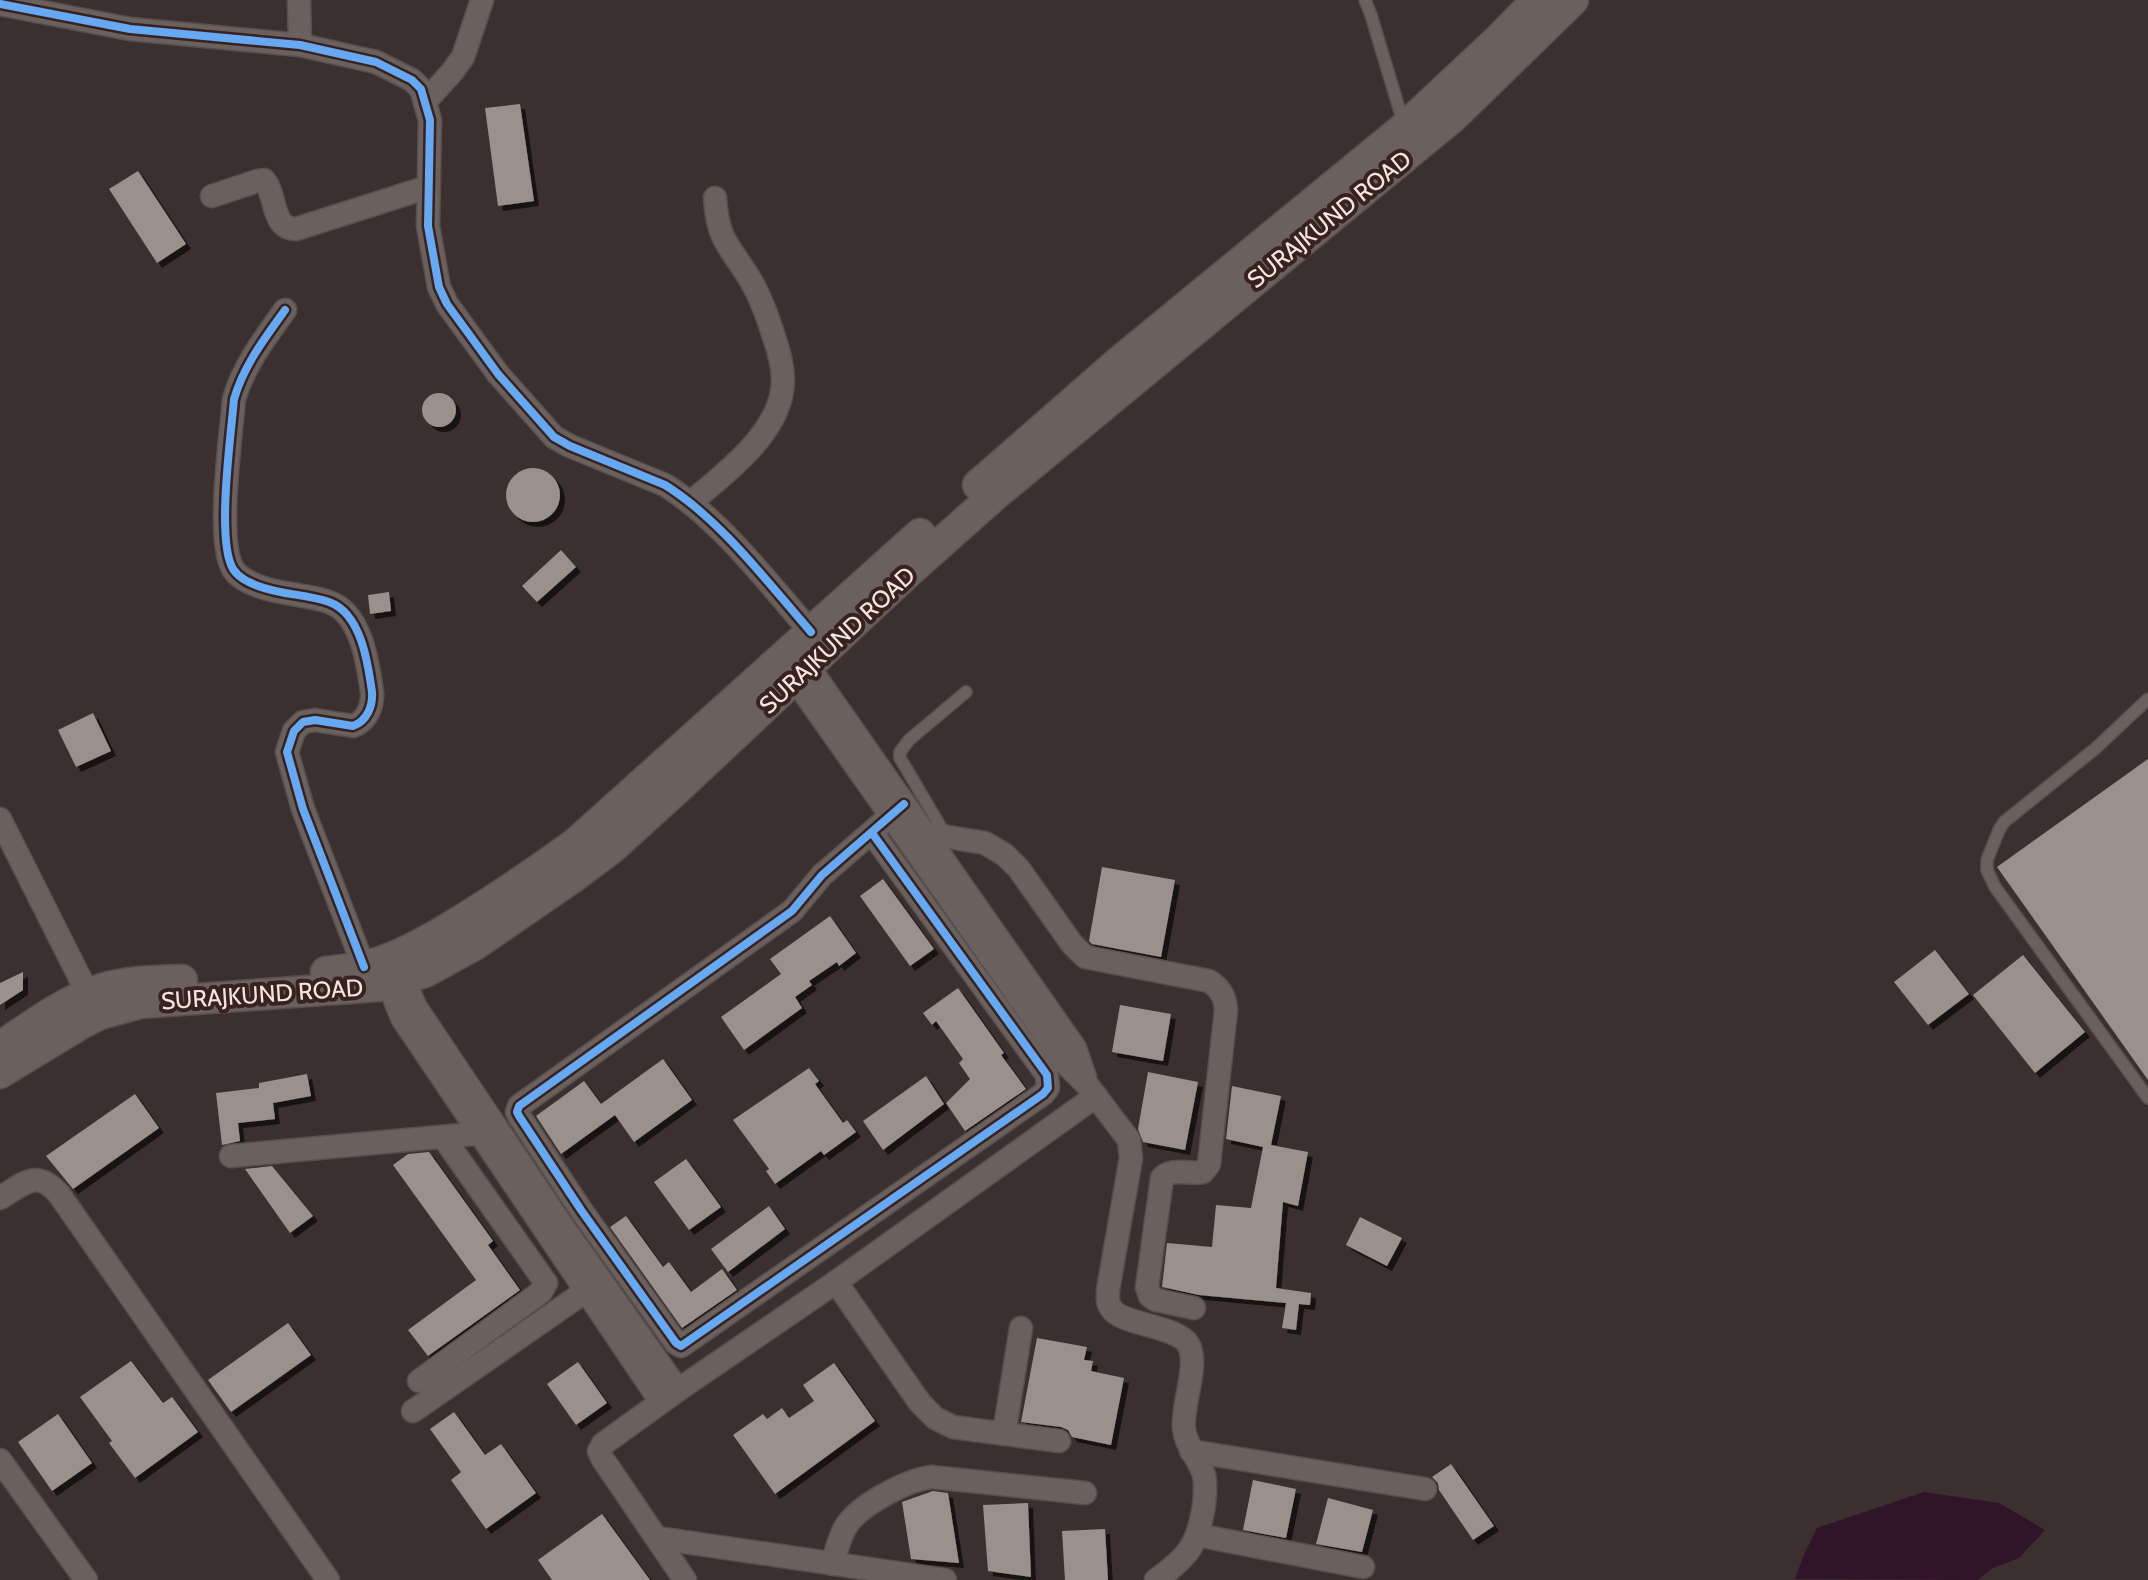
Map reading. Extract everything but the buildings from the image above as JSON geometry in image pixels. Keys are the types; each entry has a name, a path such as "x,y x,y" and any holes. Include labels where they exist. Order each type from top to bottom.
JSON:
{"main road":[{"name":"SURAJKUND ROAD","path":"798,656 1036,432 1405,127 1537,0"},
{"name":"SURAJKUND ROAD","path":"0,1073 100,1014 140,1003 386,970 419,946 496,900 576,843 688,744 905,575 996,494 1454,116 1573,0"},
{"name":"SURAJKUND ROAD","path":"0,1047 66,1004 103,989 140,982 386,970"}],"street":[{"path":"299,0 300,45"},
{"path":"426,101 463,57 482,0"},
{"path":"0,4 130,29 300,45 353,56 392,69 421,89 431,132 428,226 439,287 447,304 498,374 554,437 665,485 690,503 749,562 798,656 897,810 1066,1064 1092,1091 1129,1140 1131,1150 1108,1290 1109,1303 1115,1313 1180,1336 1189,1346 1192,1359 1184,1429 1191,1451 1202,1469 1205,1486 1202,1519 1190,1550 1156,1580"},
{"path":"212,196 264,180 269,186 280,221 290,230 428,187"},
{"path":"690,503 734,465 755,442 775,414 783,390 778,348 769,321 750,280 721,237 715,198"},
{"path":"285,310 248,362 234,399 226,549 232,568 242,579 269,591 329,602 347,613 359,634 372,696 368,715 357,725 315,720 303,722 294,731 287,752 303,809 386,970 415,1006 561,1253 593,1285"},
{"path":"872,833 1047,1075 1048,1088 683,1346 676,1343 581,1210 519,1116 519,1106 792,911 822,875 897,810"},
{"path":"897,810 935,835 1075,1048 1092,1091"},
{"path":"0,819 88,994"},
{"path":"935,835 985,843 1005,855 1085,957 1209,981 1220,990 1226,1010 1209,1164 1203,1172 1169,1172 1162,1178 1147,1287 1150,1296 1156,1300 1194,1308"},
{"path":"685,1580 599,1451 603,1444 836,1282 1092,1091"},
{"path":"231,1156 490,1132"},
{"path":"490,1132 559,1221 593,1285 670,1396"},
{"path":"419,1381 541,1292 546,1283 443,1137"},
{"path":"0,1198 38,1179 59,1194 328,1580"},
{"path":"559,1221 581,1210"},
{"path":"537,1270 561,1253"},
{"path":"836,1282 927,1412 935,1418 953,1427 1059,1441"},
{"path":"413,1411 593,1285"},
{"path":"1004,1434 1021,1328"},
{"path":"1191,1451 1425,1489"},
{"path":"0,1460 86,1580"},
{"path":"832,1564 851,1519 894,1489 914,1480 932,1477 1085,1493"},
{"path":"1197,1535 1363,1567"},
{"path":"658,1538 945,1580"}],"lane":[{"path":"1365,0 1405,127"},
{"path":"935,835 900,752 909,740 966,692"},
{"path":"2148,699 2096,748 2004,822 1989,853 1987,870 1995,887 2148,1098"}],"shaded area":[{"path":"1924,1492 1999,1503 2045,1530 2019,1558 1991,1569 1978,1580 1795,1579 1817,1528"}],"cycle path":[{"path":"0,4 130,29 300,45 376,62 412,80 421,89 430,120 428,226 439,287 447,304 498,374 554,437 665,485 685,499 743,553 811,632"},
{"path":"285,310 249,363 234,399 225,512 228,555 233,569 251,583 329,602 340,608 349,617 361,640 372,692 365,717 353,726 315,720 303,722 294,731 287,752 303,809 364,967"},
{"path":"872,833 1047,1075 1048,1088 681,1346 581,1210 519,1116 519,1106 792,911 822,875 904,804"}]}
